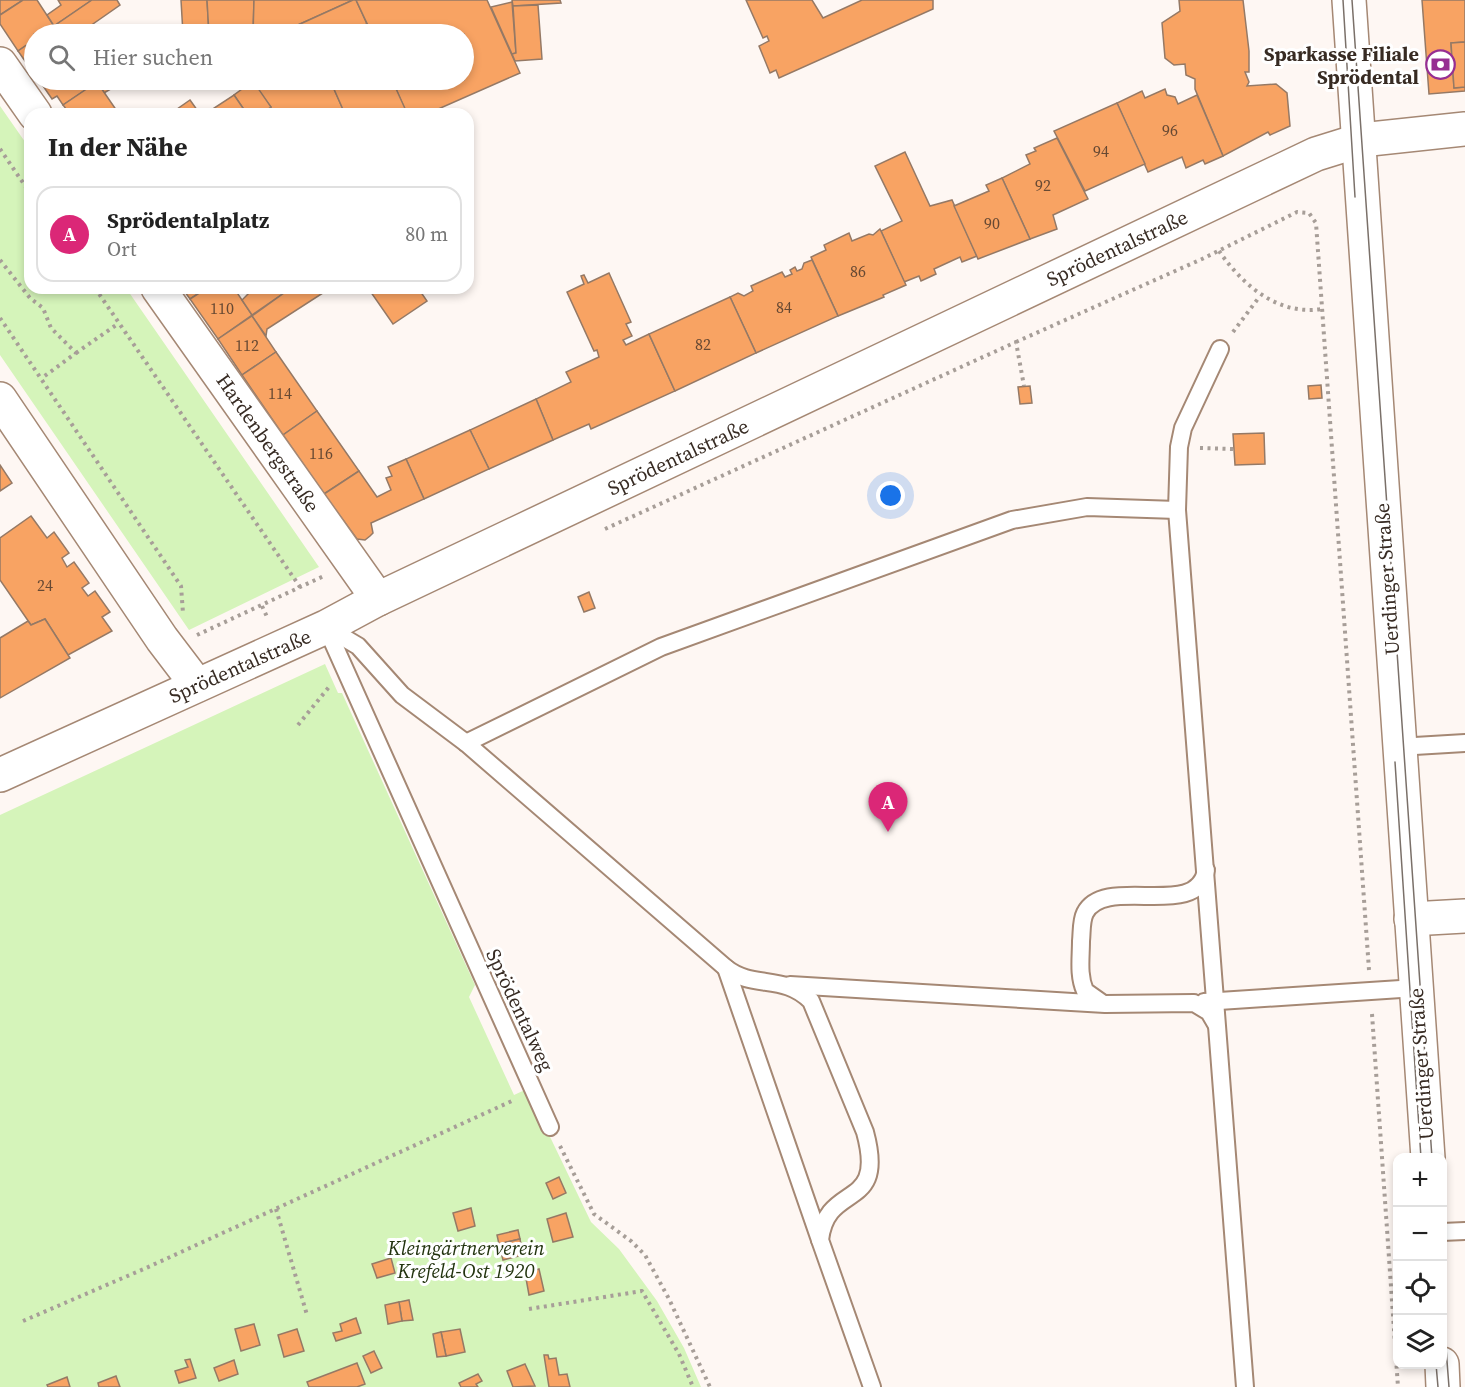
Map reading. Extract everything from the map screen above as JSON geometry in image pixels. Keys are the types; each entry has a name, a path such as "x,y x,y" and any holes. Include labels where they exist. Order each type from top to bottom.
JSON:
{"street":[{"name":"Uerdinger Straße","path":"1348,0 1428,1153"},
{"path":"0,64 31,108"},
{"name":"Sprödentalstraße","path":"0,775 326,627 378,599 1316,154 1357,140 1465,129"},
{"name":"Hardenbergstraße","path":"162,294 378,599"},
{"path":"0,399 162,639 197,685"},
{"path":"1411,919 1465,916"},
{"path":"1442,1369 1443,1387"}],"lane":[{"path":"1220,349 1182,428 1179,447 1177,510 1245,1387"},
{"path":"466,743 661,647 1012,520 1087,507 1177,510"},
{"path":"326,627 358,646 402,695 466,743 726,968 748,980 788,985 1105,1004 1185,1004 1416,988"},
{"name":"Sprödentalweg","path":"326,627 550,1127"},
{"path":"1398,747 1465,743"},
{"path":"1105,1004 1090,997 1082,984 1082,924 1089,907 1106,898 1188,893 1202,881 1206,863"},
{"path":"726,968 872,1387"},
{"path":"788,985 801,991 811,1001 865,1132 870,1152 871,1166 867,1180 858,1192 839,1203 828,1213 822,1226 820,1240"},
{"path":"1185,1004 1203,1007 1214,1018 1217,1027"},
{"path":"1447,1232 1465,1231"}],"path":[{"path":"0,149 24,184"},
{"path":"603,530 1219,251 1297,212 1309,213 1316,223 1398,1387"},
{"path":"1219,251 1230,267 1260,296 1291,307 1322,309"},
{"path":"0,260 24,290"},
{"path":"27,294 43,308 51,328 76,353"},
{"path":"99,294 300,587"},
{"path":"1220,349 1260,296"},
{"path":"0,318 181,586 184,622"},
{"path":"42,378 119,323"},
{"path":"1016,342 1024,386"},
{"path":"1206,448 1234,449"},
{"path":"187,639 352,562"},
{"path":"298,725 320,694 339,678 342,670 341,662"},
{"path":"23,1321 276,1209 533,1089"},
{"path":"550,1127 594,1214 645,1255 669,1299 710,1387"},
{"path":"276,1209 307,1315"},
{"path":"529,1309 642,1291 680,1354 693,1387"}],"green space":[{"path":"0,106 24,140 24,294 130,294 319,567 189,630 0,355"},
{"name":"Kleingärtnerverein Krefeld-Ost 1920","path":"325,664 338,693 342,693 475,985 469,997 514,1095 527,1089 591,1222 619,1249 657,1301 684,1348 701,1387 357,1387 365,1384 357,1363 308,1382 309,1387 0,1387 0,815"}],"building":[{"path":"0,0 23,0 0,15"},
{"path":"23,0 37,0 53,24 24,24 24,47 18,51 0,24 0,15"},
{"path":"58,0 92,0 57,24 53,24 47,15 61,5"},
{"path":"92,0 117,0 120,5 93,24 57,24"},
{"path":"181,0 207,0 208,24 182,24"},
{"path":"207,0 254,0 253,24 208,24"},
{"path":"254,0 353,0 300,24 253,24"},
{"path":"356,0 367,24 300,24"},
{"path":"356,0 487,0 520,73 441,108 404,108 396,90 474,90 474,24 367,24"},
{"path":"512,0 560,0 561,3 513,6"},
{"path":"746,0 812,0 823,18 862,0 933,0 933,9 779,78 776,70 770,73 759,46 769,41 767,36 763,38"},
{"path":"1179,0 1243,0 1249,51 1249,72 1245,72 1249,82 1247,86 1276,84 1287,93 1290,126 1270,135 1268,132 1223,156 1195,89 1195,79 1186,75 1185,64 1174,65 1165,58 1162,23 1180,11"},
{"name":"Sparkasse Filiale Sprödental","path":"1422,0 1465,0 1465,42 1451,43 1454,88 1465,87 1465,91 1429,94"},
{"path":"512,2 516,53 512,54 491,7"},
{"path":"538,5 542,59 515,61 512,54 516,53 513,6"},
{"path":"1465,42 1465,87 1454,88 1451,43"},
{"path":"24,47 24,60 18,51"},
{"path":"1165,89 1167,95 1175,97 1178,104 1197,95 1223,156 1205,164 1203,160 1186,168 1182,157 1148,172 1117,103 1142,91 1145,98"},
{"path":"46,90 85,90 63,105 57,96 52,99"},
{"path":"85,90 102,90 115,108 65,108 63,105"},
{"path":"241,90 259,90 271,107 243,108 234,95"},
{"path":"258,90 334,90 342,108 270,108"},
{"path":"334,90 397,90 405,108 342,108"},
{"path":"234,95 243,108 214,108"},
{"path":"190,100 196,108 179,108"},
{"path":"1117,103 1145,164 1085,191 1054,131"},
{"path":"1057,138 1088,199 1053,215 1057,229 1030,239 1002,178 1030,164 1026,155 1036,151 1034,148"},
{"path":"905,152 930,206 952,200 977,256 962,262 960,257 934,269 936,274 921,281 919,276 904,282 881,231 902,221 875,166"},
{"path":"1002,178 1030,239 978,259 954,206 989,191 986,185"},
{"path":"880,229 906,285 838,316 811,257 826,250 824,245 849,233 852,241 869,234 873,235"},
{"path":"812,260 838,316 756,353 730,297 738,293 744,296 753,291 751,286 782,272 785,277 792,274 790,270 795,267 797,271 802,269 804,263"},
{"path":"609,273 631,322 626,324 632,336 623,340 626,345 649,334 675,391 591,429 589,424 553,440 536,399 571,382 566,372 599,357 597,350 594,351 567,292 584,284 581,276 584,275 588,283"},
{"path":"186,294 198,294 190,299"},
{"path":"198,294 238,294 252,315 218,339 190,299"},
{"path":"248,294 282,294 252,315 242,300"},
{"path":"283,294 321,294 267,329 266,336 252,316"},
{"path":"372,294 422,294 427,301 393,324"},
{"path":"730,297 756,353 675,391 649,334"},
{"path":"252,316 276,352 242,375 218,339"},
{"path":"276,352 317,411 283,435 242,375"},
{"path":"1321,385 1322,398 1309,399 1308,386"},
{"path":"1030,386 1032,403 1020,404 1018,387"},
{"path":"536,399 553,440 489,469 470,430"},
{"path":"317,411 359,471 324,494 283,435"},
{"path":"470,430 489,469 424,499 406,459"},
{"path":"1264,433 1265,464 1235,465 1233,434"},
{"path":"406,459 424,499 371,523 373,533 365,540 357,539 324,494 359,471 377,497 391,490 386,478 392,476 388,467"},
{"path":"0,465 12,483 0,491"},
{"path":"31,516 47,538 54,532 69,553 62,558 67,567 74,562 89,583 82,588 88,596 95,591 110,612 102,617 112,631 68,655 45,619 31,625 0,580 0,538"},
{"path":"589,592 595,608 584,612 578,597"},
{"path":"45,619 70,658 0,698 0,638 28,621 31,625"},
{"path":"559,1177 566,1193 553,1199 546,1183"},
{"path":"471,1208 475,1226 458,1231 453,1213"},
{"path":"566,1213 573,1237 553,1242 547,1219"},
{"path":"518,1230 520,1239 499,1244 497,1235"},
{"path":"520,1239 523,1255 503,1260 499,1244"},
{"path":"391,1258 395,1273 377,1278 372,1264"},
{"path":"539,1269 544,1291 529,1295 525,1273"},
{"path":"409,1300 413,1320 402,1321 399,1302"},
{"path":"399,1302 402,1321 388,1324 385,1305"},
{"path":"356,1318 361,1333 336,1341 333,1333 342,1331 340,1324"},
{"path":"254,1324 260,1345 241,1351 235,1329"},
{"path":"297,1329 304,1351 284,1357 278,1335"},
{"path":"460,1329 465,1352 446,1356 441,1332"},
{"path":"441,1332 446,1356 437,1357 433,1334"},
{"path":"374,1351 382,1368 371,1373 363,1356"},
{"path":"544,1355 548,1355 549,1359 556,1358 559,1375 567,1374 570,1387 549,1387"},
{"path":"190,1359 196,1378 179,1383 175,1371 188,1367 185,1360"},
{"path":"234,1360 238,1374 219,1381 214,1368"},
{"path":"357,1363 365,1384 357,1387 309,1387 307,1382"},
{"path":"525,1364 535,1386 513,1387 507,1371"},
{"path":"478,1374 482,1381 476,1384 478,1387 461,1387 459,1383"},
{"path":"116,1376 120,1387 99,1387 98,1383"},
{"path":"67,1377 70,1387 48,1387 47,1385"}],"tram line":[{"path":"1343,0 1355,197"},
{"path":"1352,0 1432,1153"},
{"path":"1395,762 1421,1153"},
{"path":"1443,1315 1449,1387"},
{"path":"1436,1369 1438,1387"}],"place":[{"name":"Sparkasse Filiale Sprödental","path":"1440,65"},
{"name":"Sprödentalplatz","path":"888,832"}]}
